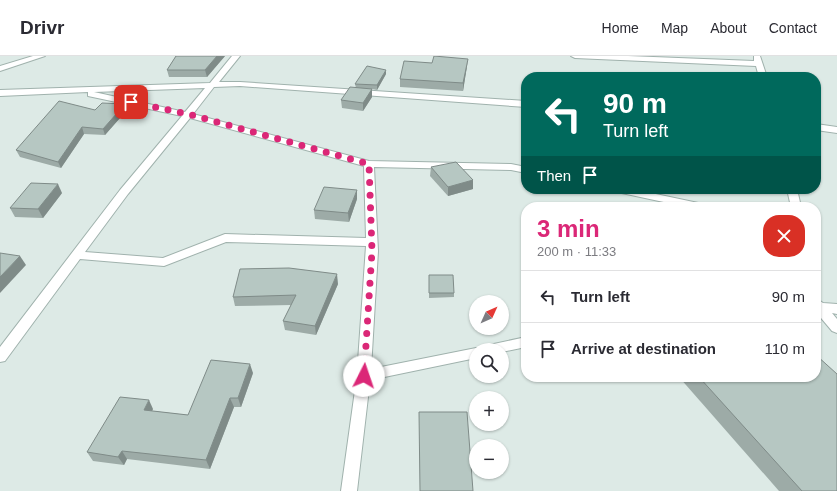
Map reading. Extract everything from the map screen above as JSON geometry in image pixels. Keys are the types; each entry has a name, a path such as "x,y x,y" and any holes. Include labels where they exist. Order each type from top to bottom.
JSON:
{"street":[{"path":"0,69 41,56"},
{"path":"0,357 124,192 236,56"},
{"path":"575,56 758,60 762,72"},
{"path":"0,93 240,84 521,104"},
{"path":"73,90 188,114 369,164 511,167 521,169"},
{"path":"821,128 837,130"},
{"path":"349,491 364,376 372,242 369,164"},
{"path":"641,194 679,202"},
{"path":"76,256 164,262 191,250 225,238 372,242"},
{"path":"821,306 837,309"},
{"path":"821,309 837,328"},
{"path":"509,346 521,343"},
{"path":"364,376 469,354"}],"building":[{"path":"176,56 217,56 205,70 167,70"},
{"path":"434,56 468,59 463,83 400,79 404,61 432,63"},
{"path":"367,66 386,70 377,85 355,84"},
{"path":"350,87 372,89 363,103 341,100"},
{"path":"59,101 95,110 102,103 125,104 103,129 82,127 58,162 16,150"},
{"path":"456,162 473,180 448,187 431,167"},
{"path":"31,183 58,184 38,209 10,208"},
{"path":"324,187 357,190 348,213 314,210"},
{"path":"0,253 20,256 0,277"},
{"path":"289,268 337,274 315,326 283,321 296,295 233,297 240,269"},
{"path":"429,275 453,275 454,293 429,293"},
{"path":"211,360 250,364 238,398 230,398 206,460 122,451 118,457 87,452 120,397 149,400 144,410 188,415"},
{"path":"821,360 837,374 837,491 802,491 704,382 821,382"},
{"path":"419,412 467,412 469,439 469,479 472,479 473,491 420,491"}],"route":[{"path":"131,102 188,114 369,164 372,251 364,376"}]}
